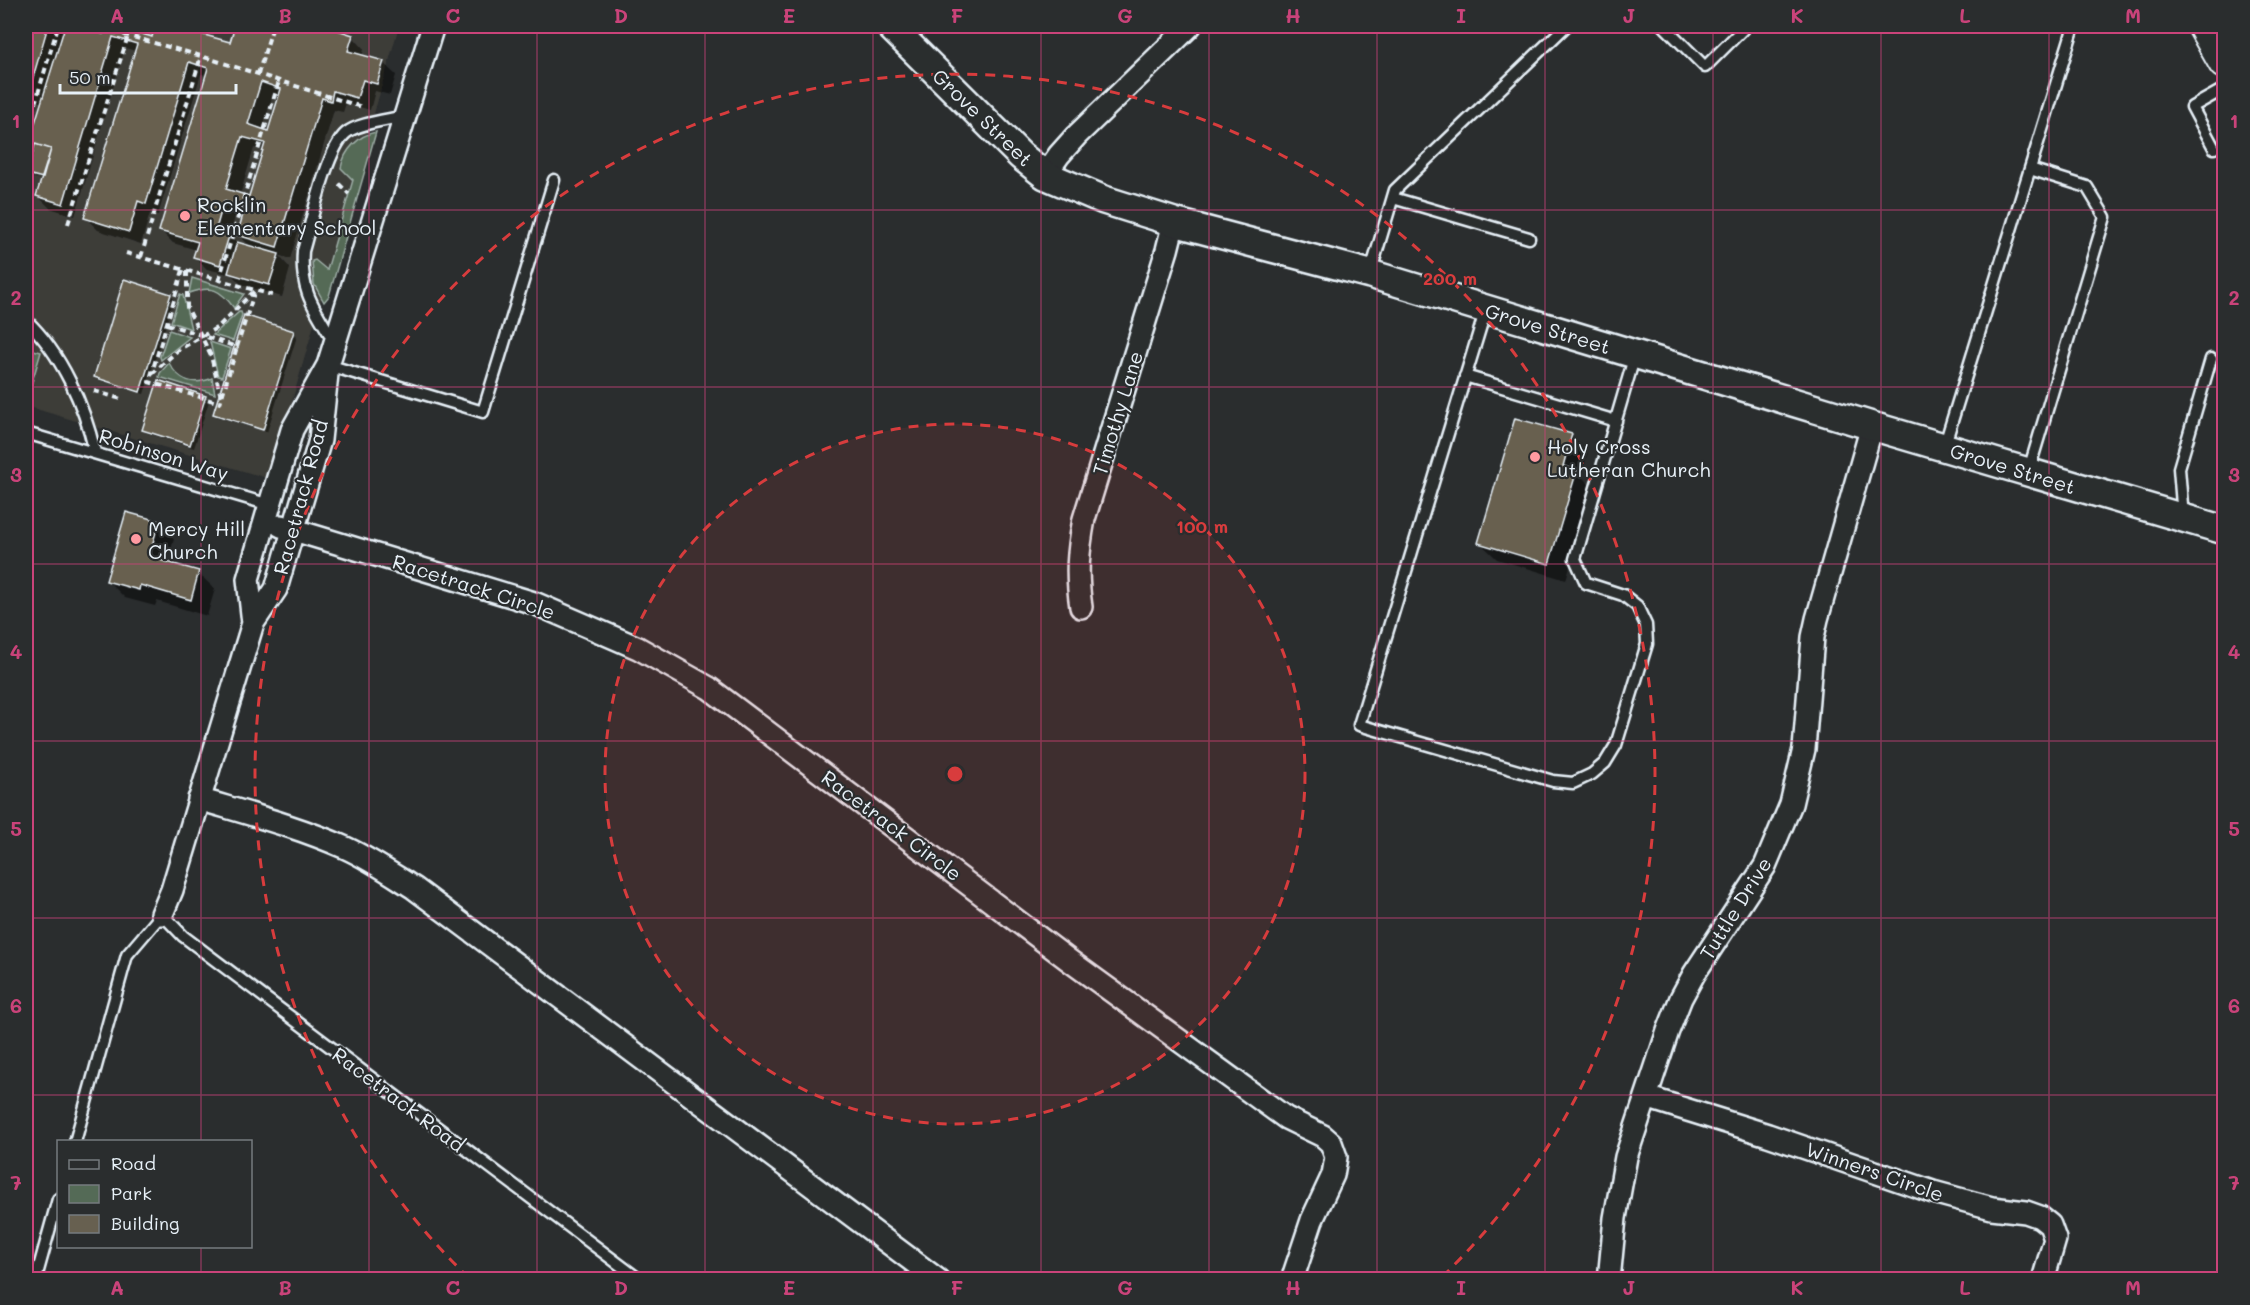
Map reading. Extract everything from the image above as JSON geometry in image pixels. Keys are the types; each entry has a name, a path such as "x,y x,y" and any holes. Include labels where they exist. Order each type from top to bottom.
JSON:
{"main road":[{"path":"2203,26 2224,61"},
{"path":"2220,26 2224,61"}],"street":[{"name":"Racetrack Road","path":"162,914 172,890 253,623 276,589 292,430 328,364 335,344 433,26"},
{"name":"Grove Street","path":"890,26 993,130 1045,176 1104,200 1174,222 1370,274 2224,530"},
{"path":"1045,176 1076,136 1182,28"},
{"name":"Timothy Lane","path":"1081,607 1077,578 1078,552 1084,519 1174,222"},
{"name":"Racetrack Road","path":"253,623 248,579 281,522 320,440 328,364"},
{"name":"Tuttle Drive","path":"1609,1280 1614,1218 1630,1140 1681,998 1708,951 1757,881 1791,804 1804,749 1813,637 1872,426"},
{"name":"Racetrack Circle","path":"281,522 534,603 638,648 709,688 1070,961 1286,1118 1323,1136 1331,1143 1336,1165 1312,1220 1292,1280"},
{"path":"200,799 297,828 362,856 414,888 938,1280"},
{"name":"Winners Circle","path":"1646,1097 1768,1135 1933,1192 1992,1208 2040,1216 2050,1225 2055,1239 2043,1280"}],"lane":[{"path":"1370,274 1395,190 1566,26"},
{"path":"1664,26 1705,67 1746,26"},
{"path":"1944,447 2074,26"},
{"path":"2214,148 2192,107 2224,61"},
{"path":"335,344 305,292 302,262 303,251 331,156 347,132 368,124 404,117"},
{"path":"2028,473 2105,217 2087,187 2030,169"},
{"path":"328,364 483,412 554,180"},
{"path":"1393,198 1529,238"},
{"path":"1486,309 1359,725 1553,781 1573,783 1592,774 1605,763 1616,745 1647,644 1646,625 1637,606 1623,596 1586,583 1575,559 1635,355"},
{"path":"26,320 49,348 73,385 89,425 95,452"},
{"path":"2183,518 2179,468 2211,359"},
{"path":"1465,376 1616,421"},
{"name":"Robinson Way","path":"26,433 263,503 281,522"},
{"name":"Racetrack Road","path":"76,1140 127,955 162,914 183,936 640,1280"},
{"path":"36,1278 57,1203"}],"path":[{"path":"26,134 58,26"},
{"path":"93,26 201,56 364,108"},
{"path":"258,74 273,26"},
{"path":"68,224 128,36"},
{"path":"141,257 201,56"},
{"path":"219,280 279,81"},
{"path":"26,100 35,103"},
{"path":"126,254 272,295"},
{"path":"185,270 149,381 220,403 255,290"},
{"path":"185,270 187,307 211,356 221,398"},
{"path":"151,374 178,350 218,327 255,290"},
{"path":"167,324 237,347"},
{"path":"73,385 121,399"}],"shaded area":[{"name":"Rocklin Elementary School","path":"26,26 399,26 270,479 26,406"}],"green space":[{"path":"116,26 155,26 152,37"},
{"path":"376,132 329,296 324,302 314,284 312,261 315,260 327,270 353,180 341,168 345,155 358,140"},
{"path":"192,278 244,294 234,308 215,290 204,289 189,293"},
{"path":"180,294 183,295 191,329 171,322"},
{"path":"239,312 242,315 233,341 213,335"},
{"path":"169,330 190,337 161,360 160,357"},
{"path":"210,342 231,349 222,377 218,376"},
{"path":"26,348 41,352 29,392 26,391"},
{"path":"169,363 182,378 193,382 212,378 215,394 159,377"}],"building":[{"path":"26,26 48,26 29,91 26,90"},
{"path":"65,26 76,26 103,34 106,26 116,26 152,37 155,26 172,26 230,42 234,29 223,26 325,26 353,35 348,51 384,61 377,84 363,80 357,98 333,91 331,101 322,98 277,247 237,235 245,208 224,201 216,229 230,233 220,265 193,257 198,242 159,231 208,68 189,62 146,204 138,201 129,232 84,218 137,44 113,37 63,204 36,196 51,149 29,142","holes":["261,82 281,89 268,131 248,124","242,137 265,143 249,196 226,189"]},
{"path":"35,144 51,149 43,178 27,174"},
{"path":"237,242 279,254 269,285 228,273"},
{"path":"124,279 171,294 140,392 94,377"},
{"path":"244,315 294,331 263,430 213,414"},
{"path":"158,380 206,396 190,445 142,430"},
{"path":"1515,418 1572,434 1563,466 1577,470 1549,564 1478,543"},
{"name":"Mercy Hill Church","path":"126,512 159,521 149,557 199,571 191,600 140,585 139,590 106,581"}],"place":[{"name":"Rocklin Elementary School","path":"185,216"},
{"name":"Holy Cross Lutheran Church","path":"1535,457"},
{"name":"Mercy Hill Church","path":"136,539"}]}
